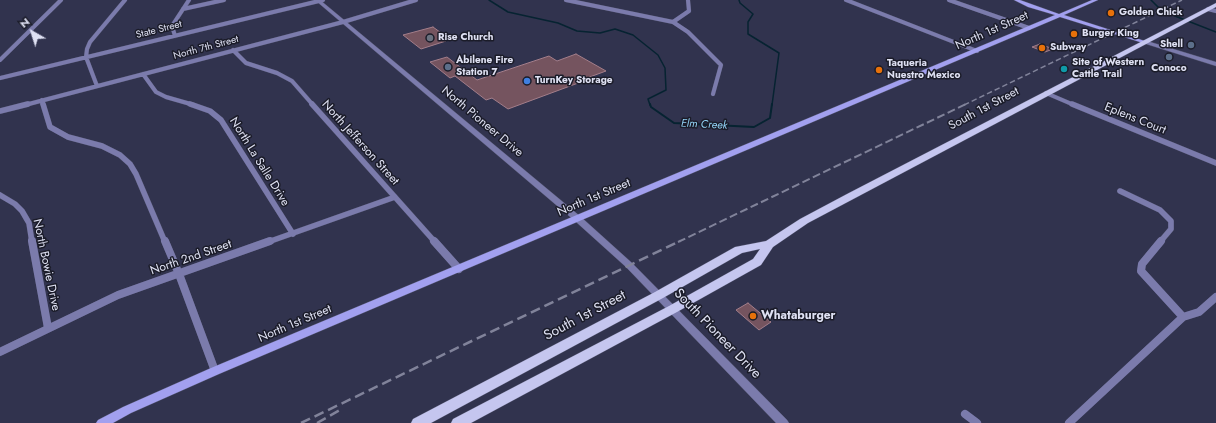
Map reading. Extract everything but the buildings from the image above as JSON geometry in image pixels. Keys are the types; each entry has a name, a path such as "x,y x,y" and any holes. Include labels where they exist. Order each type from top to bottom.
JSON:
{"main road":[{"path":"1016,0 1059,16 1145,42"},
{"name":"North 1st Street","path":"102,423 127,410 215,371 1096,0"},
{"name":"South 1st Street","path":"418,423 659,295 738,250 769,244 804,221 844,199 1216,5"},
{"name":"South 1st Street","path":"458,423 673,309 757,262 769,244"}],"street":[{"path":"0,60 61,0"},
{"path":"97,86 86,58 87,49 90,42 125,0"},
{"path":"175,36 172,26 189,0"},
{"path":"183,9 224,0"},
{"name":"State Street","path":"0,78 320,0"},
{"name":"North Pioneer Drive","path":"320,0 343,22 578,218 629,265"},
{"name":"North 7th Street","path":"0,111 343,22 416,0"},
{"path":"566,0 673,22 688,32 721,65 722,69 713,94"},
{"path":"673,22 689,11 688,0"},
{"path":"846,0 977,51"},
{"path":"949,0 1029,28"},
{"path":"1208,9 1216,11"},
{"path":"1145,42 1216,64"},
{"name":"North Jefferson Street","path":"233,50 239,57 250,65 277,73 292,81 459,269"},
{"name":"North La Salle Drive","path":"143,74 156,92 199,106 210,111 221,120 293,234"},
{"name":"Eplens Court","path":"1046,93 1216,163"},
{"path":"42,100 50,127 68,137 102,146 120,155 130,164 136,174 179,274 215,371"},
{"path":"1120,191 1160,210 1171,221 1171,229 1142,264 1141,271 1153,286 1183,317"},
{"name":"North Bowie Drive","path":"0,195 6,197 15,204 22,211 29,223 48,328"},
{"name":"North 2nd Street","path":"0,352 118,295 395,197"},
{"name":"South Pioneer Drive","path":"629,265 783,423"},
{"path":"1069,423 1183,317 1199,312 1216,297"},
{"path":"965,414 978,423"}],"waterway":[{"name":"Elm Creek","path":"489,0 508,12 558,23 577,31 600,33 615,29 633,35 658,55 665,68 666,90 648,99 650,105"},
{"name":"Elm Creek","path":"739,0 740,3 753,14 748,22 748,34 779,53 772,105"},
{"name":"Elm Creek","path":"1151,0 1158,7 1175,16 1216,32"},
{"name":"Elm Creek","path":"650,104 651,107 674,123 754,127 770,118 772,104"}],"railway":[{"path":"964,105 1182,0"},
{"path":"678,242 966,104"},
{"path":"301,423 680,241"},
{"path":"317,423 340,410"}],"place":[{"name":"Golden Chick","path":"1111,13"},
{"name":"Burger King","path":"1074,34"},
{"name":"Rise Church","path":"430,38"},
{"name":"Shell","path":"1191,45"},
{"name":"Subway","path":"1042,48"},
{"name":"Conoco","path":"1169,57"},
{"name":"Abilene Fire Station 7","path":"448,67"},
{"name":"Site of Western Cattle Trail","path":"1064,69"},
{"name":"Taqueria Nuestro Mexico","path":"879,70"},
{"name":"TurnKey Storage","path":"527,81"},
{"name":"Whataburger","path":"753,316"}]}
